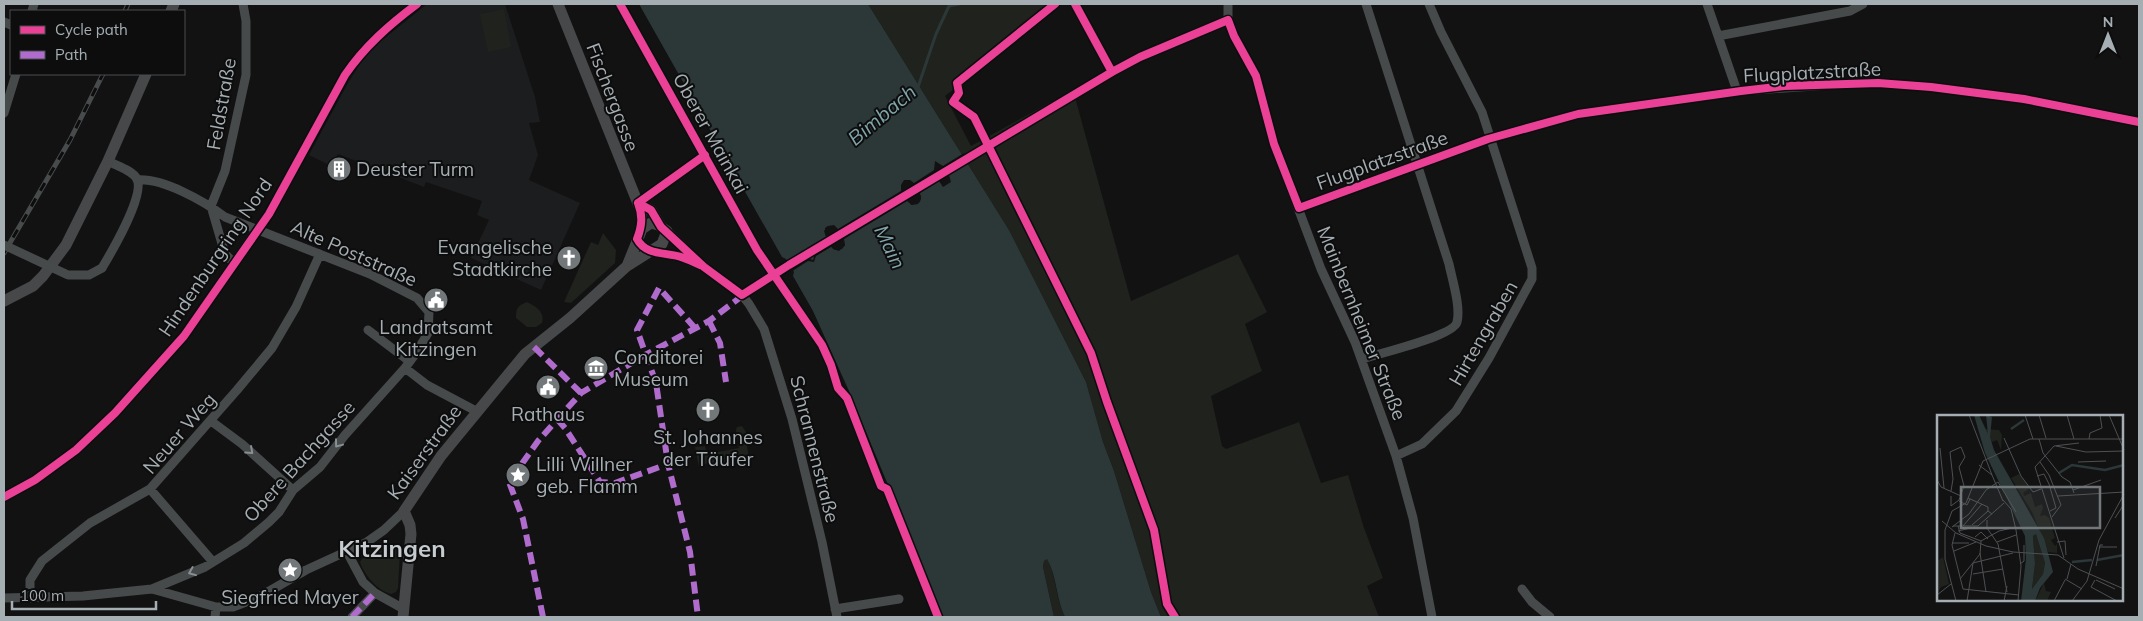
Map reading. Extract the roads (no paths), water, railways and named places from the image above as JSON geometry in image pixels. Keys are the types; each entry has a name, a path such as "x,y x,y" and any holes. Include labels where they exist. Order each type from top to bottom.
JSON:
{"street":[{"name":"Feldstraße","path":"211,206 227,162 246,75 246,28 242,4"},
{"name":"Hindenburgring Nord","path":"4,497 35,480 76,450 115,413 184,336 269,214 345,74 358,55 376,36 416,4"},
{"name":"Fischergasse","path":"558,4 638,203"},
{"name":"Oberer Mainkai","path":"620,4 758,250 822,345 838,388"},
{"path":"1075,4 1112,72 1147,54 1228,20 1228,4"},
{"path":"1362,359 1441,335 1454,329 1458,322 1449,264 1419,165 1366,4"},
{"name":"Hirtengraben","path":"1396,456 1422,444 1456,411 1489,358 1532,280 1532,268 1482,112 1441,32 1429,4"},
{"path":"1707,4 1737,91"},
{"path":"1718,36 1850,11 1863,4"},
{"name":"Mainbernheimer Straße","path":"1228,20 1234,36 1256,76 1274,144 1321,269 1362,359 1396,456 1413,518 1432,617"},
{"path":"4,113 16,75"},
{"path":"4,301 33,286 44,276 66,245 108,161 146,75"},
{"name":"Flugplatzstraße","path":"1490,138 1578,114 1737,91 1784,86 1852,84 1930,87 2024,99 2139,122"},
{"name":"Flugplatzstraße","path":"1299,208 1476,144"},
{"path":"638,203 705,155"},
{"name":"Alte Poststraße","path":"108,161 133,174 137,180 157,181 211,206 224,217 384,280 417,298 427,307 429,316 428,333 407,364"},
{"path":"4,245 68,275 89,274 102,268 116,243 139,192 137,180"},
{"path":"638,203 651,210 664,229 704,266"},
{"path":"638,203 642,218 640,244 652,251 680,257 704,266"},
{"path":"211,206 225,254 234,263"},
{"path":"627,266 640,234 651,223 664,229"},
{"path":"652,251 662,244 664,229"},
{"name":"Kaiserstraße","path":"214,614 259,597 306,570 347,552 384,530 404,511 430,470 476,411 525,354 570,318 627,266 652,251"},
{"name":"Neuer Weg","path":"30,598 30,580 42,561 90,522 150,489 211,421 272,348 296,307 320,254"},
{"name":"Schrannenstraße","path":"704,266 750,304 764,329 785,392 822,542 836,613"},
{"path":"368,330 407,364 427,385 476,411"},
{"name":"Obere Bachgasse","path":"152,589 213,562 244,543 269,522 279,512 293,490 320,467 345,435 407,364"},
{"path":"211,421 242,444 293,490"},
{"path":"150,489 213,562"},
{"path":"347,552 363,582 402,613 408,580 411,534 410,525 404,511"},
{"path":"4,598 83,596 152,589 214,614"},
{"path":"1522,589 1532,602 1550,617"},
{"path":"352,617 376,593"},
{"path":"836,613 899,599"}],"water":[{"name":"Main","path":"639,4 868,4 1009,230 1086,382 1103,442 1114,471 1151,592 1161,617 1065,617 1053,573 1047,559 1044,561 1043,567 1054,617 943,617 849,391 813,311 793,276 794,272 786,259 782,257","holes":["910,180 921,196 920,202 911,205 901,185","834,226 845,245 839,251 833,249 825,234 825,228"]}],"waterway":[{"name":"Bimbach","path":"918,87 936,34 949,6 959,4"}],"railway":[{"path":"125,10 128,4"},
{"path":"4,253 70,140 102,75"}],"place":[{"name":"Deuster Turm","path":"339,169"},
{"name":"Evangelische Stadtkirche","path":"569,258"},
{"name":"Landratsamt Kitzingen","path":"436,300"},
{"name":"Conditorei Museum","path":"596,368"},
{"name":"Rathaus","path":"548,387"},
{"name":"St. Johannes der Täufer","path":"708,410"},
{"name":"Lilli Willner geb. Flamm","path":"518,475"},
{"name":"Siegfried Mayer","path":"290,570"}],"district":[{"name":"Kitzingen","path":"392,549"}]}
